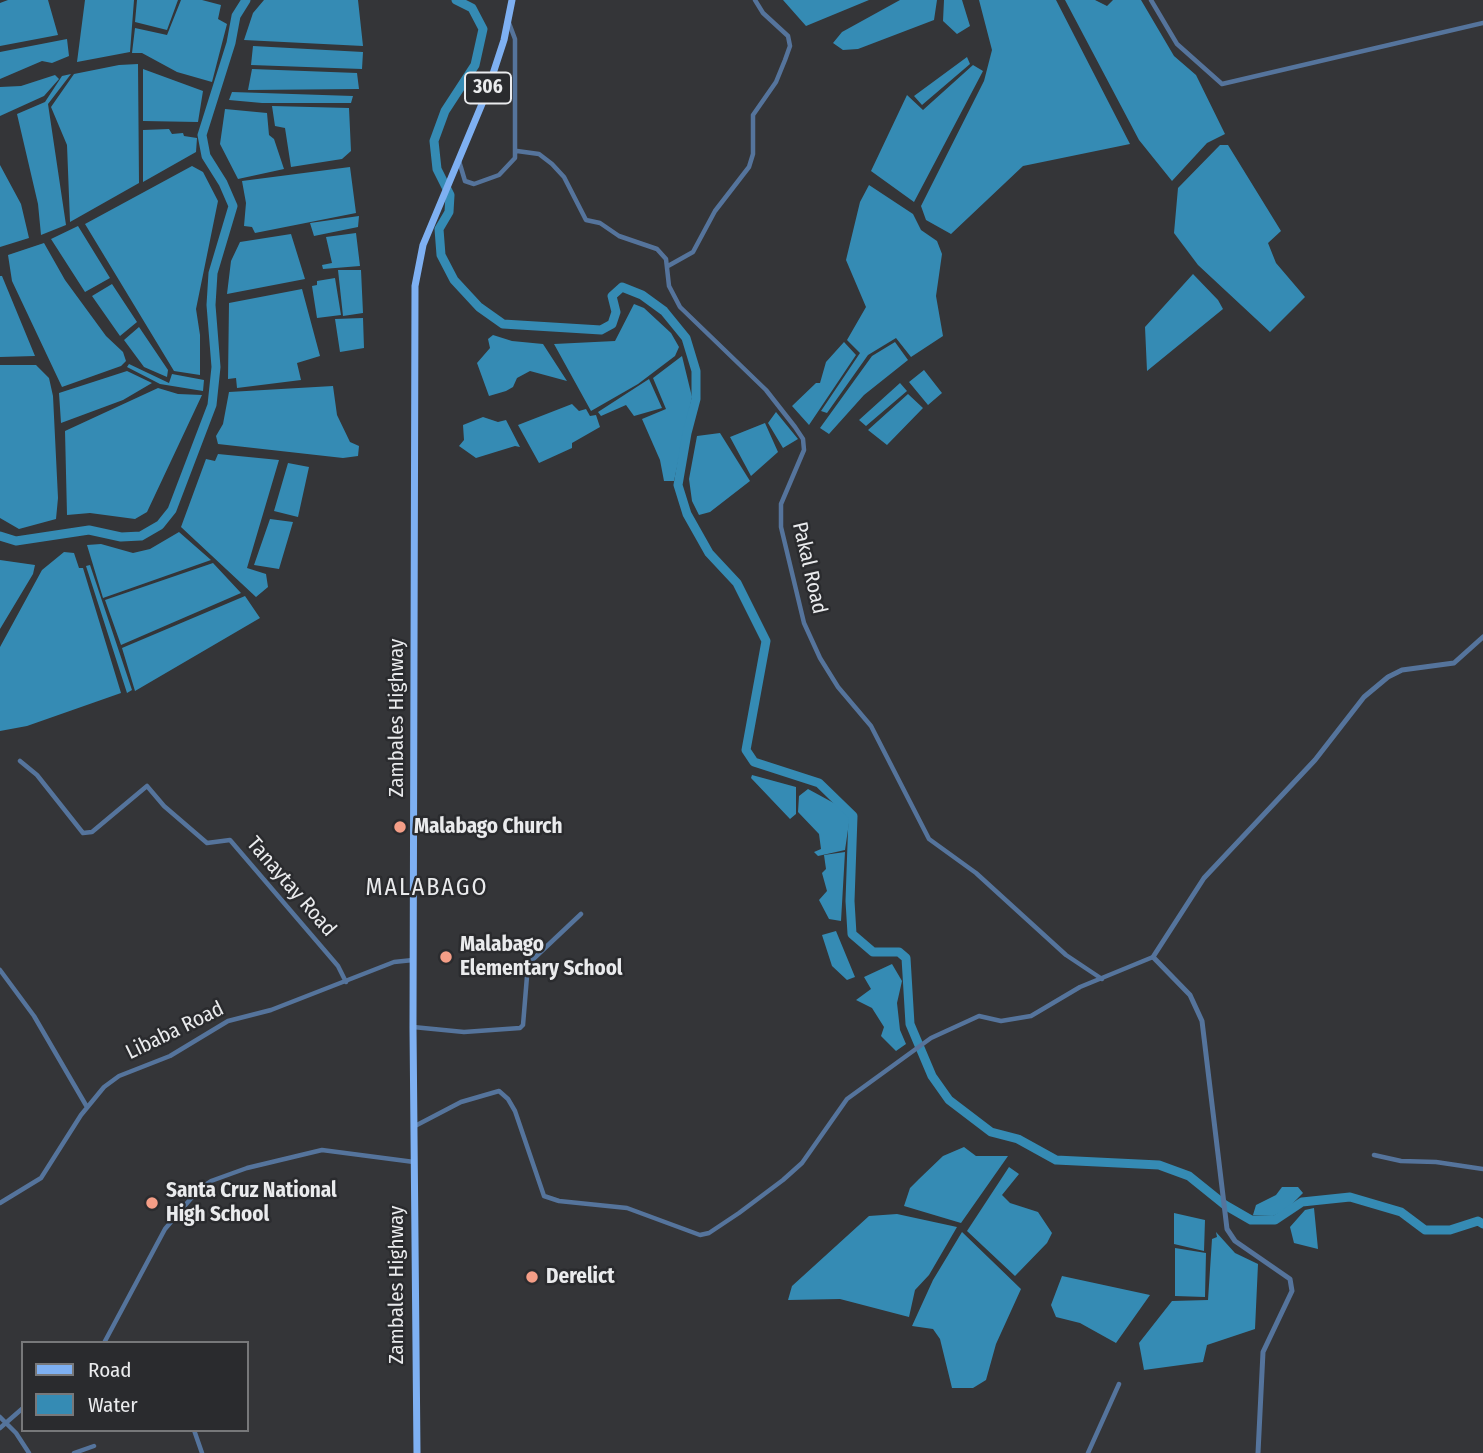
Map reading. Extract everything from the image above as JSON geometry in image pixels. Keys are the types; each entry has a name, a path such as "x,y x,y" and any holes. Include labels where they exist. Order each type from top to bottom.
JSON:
{"main road":[{"name":"Zambales Highway","path":"417,1453 413,1027 415,308 420,254 439,202 487,92 509,22 513,0"}],"street":[{"path":"517,151 539,154 552,164 564,177 586,220 600,223 619,236 654,246 668,266 693,253 715,211 749,167 753,154 753,115 776,82 790,46 788,36 763,13 755,0"},
{"path":"1152,0 1177,44 1222,84 1483,23"},
{"path":"458,157 465,181 479,184 504,171 512,163 517,151 515,38 509,22"},
{"name":"Pakal Road","path":"668,266 669,286 681,307 766,390 803,439 804,450 781,504 780,515 804,623 820,658 838,687 874,732 924,831 938,847 986,882 1031,925 1102,979"},
{"path":"415,1126 461,1102 499,1091 512,1105 544,1196 626,1208 700,1236 740,1213 802,1163 847,1099 917,1046 979,1016 1001,1021 1031,1016 1080,988 1153,957 1204,878 1315,760 1364,697 1388,677 1402,670 1454,663 1483,638"},
{"name":"Tanaytay Road","path":"20,761 37,775 83,833 92,832 148,786 201,838 212,844 230,840 338,966 346,982"},
{"path":"413,1027 464,1032 520,1028 523,1025 528,964 581,914"},
{"path":"1153,957 1190,995 1202,1021 1213,1132 1231,1237 1287,1275 1292,1291 1263,1352 1258,1453"},
{"name":"Libaba Road","path":"0,1203 40,1178 87,1107 104,1087 119,1076 170,1056 217,1026 271,1010 394,962 414,960"},
{"path":"0,970 34,1016 87,1107"},
{"path":"105,1341 165,1228 199,1189 211,1181 247,1168 322,1150 414,1161"},
{"path":"1374,1154 1401,1161 1436,1162 1483,1169"},
{"path":"1088,1453 1119,1384"},
{"path":"0,1428 21,1410"},
{"path":"0,1417 7,1422 29,1453"},
{"path":"195,1432 202,1453"},
{"path":"74,1453 94,1446"}],"water":[{"path":"8,0 48,0 58,35 0,46 0,3"},
{"path":"85,0 134,0 130,52 77,62"},
{"path":"137,0 178,0 167,30 135,22"},
{"path":"181,0 202,0 221,5 218,19 227,24 212,82 177,72 142,53 132,53 135,28 167,35"},
{"path":"264,0 358,0 363,46 244,40 253,13"},
{"path":"783,0 869,0 806,26"},
{"path":"900,0 937,0 934,20 858,49 843,50 833,43 842,32"},
{"path":"944,0 962,0 970,26 957,34 943,21"},
{"path":"979,0 1056,0 1130,144 1023,166 951,234 926,220 921,206 984,81 992,50"},
{"path":"1065,0 1095,0 1107,6 1113,0 1141,0 1174,56 1196,75 1225,134 1207,143 1172,181 1139,140"},
{"path":"67,39 69,56 52,63 42,61 0,79 0,52"},
{"path":"253,46 363,52 362,69 251,65"},
{"path":"967,57 970,64 922,105 914,96"},
{"path":"138,64 139,183 70,222 67,145 51,107 74,74"},
{"path":"973,65 983,71 914,202 871,171 907,95 923,110"},
{"path":"143,69 203,91 198,122 143,121"},
{"path":"252,69 357,73 359,89 248,90"},
{"path":"71,74 48,104 66,225 41,235 38,204 17,114 45,102 62,76"},
{"path":"55,75 59,79 44,96 0,116 0,87 21,86"},
{"path":"232,92 353,96 351,103 262,103 229,100"},
{"path":"272,106 349,108 351,151 342,159 291,167 285,128 275,126"},
{"path":"225,109 267,113 269,135 274,139 284,169 238,179 220,144"},
{"path":"169,129 172,134 183,133 184,136 197,138 196,152 143,182 143,130"},
{"path":"1220,145 1228,145 1281,231 1268,243 1276,263 1305,297 1270,332 1198,265 1174,233 1178,188"},
{"path":"0,165 21,204 29,238 0,247"},
{"path":"192,166 203,172 218,201 196,309 200,335 200,375 174,371 85,224"},
{"path":"350,167 356,213 255,233 252,227 244,226 246,203 242,181"},
{"path":"869,185 913,214 921,230 937,241 942,254 936,296 943,336 911,357 896,338 868,355 827,413 821,411 860,353 847,340 866,307 846,260 860,202"},
{"path":"359,216 358,227 314,236 310,223"},
{"path":"78,226 110,278 85,292 51,239"},
{"path":"356,233 360,266 323,269 322,265 332,263 326,237"},
{"path":"291,234 305,279 227,294 231,261 240,242"},
{"path":"44,243 65,280 106,336 123,352 126,361 121,366 62,387 12,281 8,255"},
{"path":"338,270 361,270 363,313 343,316"},
{"path":"1193,274 1223,309 1147,371 1145,327"},
{"path":"2,276 35,356 0,357"},
{"path":"335,278 341,315 317,318 312,286 317,285 317,281"},
{"path":"112,284 137,322 120,336 92,296"},
{"path":"302,289 320,356 297,363 301,380 237,388 236,378 228,379 229,303"},
{"path":"634,304 644,308 671,333 679,347 675,356 638,384 591,411 554,344 615,341"},
{"path":"363,318 364,348 340,352 335,319"},
{"path":"139,327 168,370 167,377 144,367 124,340"},
{"path":"493,335 512,341 543,344 567,381 530,371 517,378 513,387 489,396 477,363 490,348 488,339"},
{"path":"844,342 856,355 809,425 792,406 816,383 820,383 826,362"},
{"path":"895,342 908,360 864,395 829,434 820,428 872,356"},
{"path":"682,356 692,397 674,481 664,481 660,460 642,419 666,409 653,378"},
{"path":"129,364 169,383 172,374 204,380 203,391 160,384 127,367"},
{"path":"0,365 36,365 49,378 53,396 58,498 56,519 19,529 0,518"},
{"path":"924,370 942,393 928,405 909,382"},
{"path":"127,371 152,383 123,400 61,423 59,393"},
{"path":"649,379 662,408 634,416 626,405 601,416 598,412"},
{"path":"900,383 907,391 866,426 859,420"},
{"path":"333,386 337,415 350,442 359,446 358,456 343,458 218,444 216,436 223,424 229,392"},
{"path":"158,388 178,394 202,395 147,512 135,519 90,513 67,515 65,431"},
{"path":"908,394 923,408 887,445 868,430"},
{"path":"572,404 579,411 586,409 590,416 596,415 600,427 572,443 572,448 539,463 518,425"},
{"path":"776,412 798,439 783,448 768,423"},
{"path":"483,417 498,422 506,420 520,447 515,446 476,458 459,446 464,440 463,425"},
{"path":"765,423 778,452 751,476 730,437"},
{"path":"720,433 750,481 710,512 699,515 692,501 689,479 697,436"},
{"path":"218,454 279,460 247,568 266,574 268,587 256,597 181,527 206,459 215,461"},
{"path":"288,463 309,467 298,517 274,511"},
{"path":"270,519 293,522 279,569 254,565"},
{"path":"179,532 211,560 103,598 87,545 101,544 133,553 150,549"},
{"path":"64,552 74,553 79,568 83,568 121,693 27,726 0,731 0,647 42,570"},
{"path":"0,560 35,565 33,574 0,629"},
{"path":"213,563 241,593 121,645 105,600"},
{"path":"90,565 132,690 127,693 86,566"},
{"path":"245,596 260,618 135,691 122,648"},
{"path":"752,775 796,787 796,814 790,819 751,778"},
{"path":"808,789 843,808 850,816 845,850 818,856 814,852 821,849 819,834 798,812 799,796"},
{"path":"845,852 841,921 829,919 819,900 827,891 822,873 826,869 824,855"},
{"path":"836,931 855,977 847,980 832,966 822,935"},
{"path":"892,964 902,981 897,1003 900,1030 906,1044 896,1051 881,1036 884,1027 872,1008 856,1000 871,989 864,977"},
{"path":"964,1147 976,1156 1008,1156 961,1223 904,1206 910,1188 919,1179 943,1156"},
{"path":"1009,1167 1019,1174 1002,1195 1010,1203 1038,1212 1052,1233 1047,1243 1015,1276 967,1231"},
{"path":"1282,1187 1298,1187 1303,1193 1287,1209 1273,1216 1253,1215 1256,1205 1276,1195"},
{"path":"1314,1208 1318,1249 1294,1243 1290,1227 1305,1210"},
{"path":"1174,1213 1205,1220 1204,1251 1174,1244"},
{"path":"897,1214 957,1227 929,1275 915,1290 909,1317 840,1299 788,1300 792,1286 869,1216"},
{"path":"962,1232 1021,1289 996,1344 986,1380 973,1388 952,1388 940,1339 933,1329 912,1326 933,1280"},
{"path":"1216,1232 1235,1253 1258,1264 1255,1329 1207,1345 1203,1362 1144,1370 1139,1343 1172,1301 1208,1300 1212,1239 1217,1237"},
{"path":"1175,1248 1206,1253 1205,1297 1175,1296"},
{"path":"1062,1276 1150,1295 1116,1343 1080,1323 1056,1317 1051,1305"}],"waterway":[{"path":"0,536 16,541 89,530 121,537 141,536 160,525 172,510 212,405 216,367 211,305 213,273 233,206 223,183 206,156 202,135 231,43 236,16 246,0"},
{"path":"456,0 472,8 483,29 475,65 445,111 434,141 437,169 450,195 449,212 439,229 441,255 454,280 479,307 503,324 601,330 612,324 616,312 612,296 622,287 642,295 664,311 686,338 696,371 696,399 678,485 687,514 709,553 737,583 766,641 746,750 754,762 819,783 853,816 850,901 852,934 873,952 899,952 906,958 910,1024 932,1076 949,1100 991,1132 1018,1139 1056,1160 1159,1165 1189,1176 1225,1205 1251,1220 1275,1220 1302,1202 1350,1197 1401,1212 1425,1230 1450,1230 1478,1221 1483,1224"}],"place":[{"name":"Malabago Church","path":"400,827"},
{"name":"Malabago Elementary School","path":"446,957"},
{"name":"Santa Cruz National High School","path":"152,1203"},
{"name":"Derelict","path":"532,1277"}],"district":[{"name":"MALABAGO","path":"427,888"}]}
